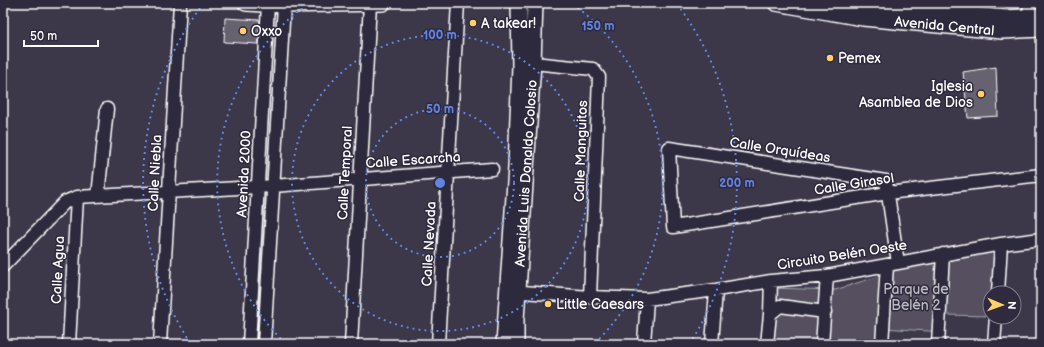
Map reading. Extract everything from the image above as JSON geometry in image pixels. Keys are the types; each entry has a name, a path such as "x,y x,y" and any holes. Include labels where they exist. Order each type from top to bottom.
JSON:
{"main road":[{"path":"246,3 268,5 376,4"},
{"path":"504,344 513,291 520,66 518,3"},
{"name":"Avenida Luis Donaldo Colosio","path":"516,344 516,320 513,291 533,63 535,3"},
{"name":"Avenida Central","path":"776,3 863,18 1002,31 1041,29"},
{"name":"Avenida Central","path":"852,3 1006,18 1033,12"}],"street":[{"name":"Calle Niebla","path":"160,344 180,3"},
{"name":"Calle Nevada","path":"438,344 458,3"},
{"name":"Calle Temporal","path":"351,344 360,179 376,4"},
{"name":"Avenida 2000","path":"264,344 268,5"},
{"name":"Avenida 2000","path":"249,344 284,5"},
{"name":"Calle Manguitos","path":"533,63 593,68 599,76 590,297"},
{"path":"98,196 107,109"},
{"name":"Calle Orquídeas","path":"673,227 669,148 886,181 888,193"},
{"name":"Calle Escarcha","path":"77,197 266,186 492,169"},
{"name":"Calle Girasol","path":"673,227 888,193 1041,175"},
{"path":"882,344 893,264 888,193"},
{"path":"3,266 65,202 77,197"},
{"name":"Calle Agua","path":"69,344 77,197"},
{"name":"Circuito Belén Oeste","path":"513,291 590,297 647,299 771,281 827,276 943,254 1041,239"},
{"path":"998,285 1001,244"},
{"path":"938,344 943,254"},
{"path":"822,344 827,276"},
{"path":"767,344 771,281"},
{"path":"712,344 716,290"},
{"path":"644,344 647,299"},
{"path":"770,314 780,306 825,312"},
{"path":"994,344 995,325"}],"green space":[{"name":"Parque de Belén 2","path":"987,249 1001,254 999,285 982,285 982,316 945,315 943,332 883,328 882,344 767,344 771,288 835,290 892,272 911,264 931,260 943,263"}],"building":[{"name":"Oxxo","path":"225,18 260,20 258,44 224,42"},
{"name":"Iglesia Asamblea de Dios","path":"996,67 998,116 968,118 963,72"}],"place":[{"name":"A takear!","path":"473,23"},
{"name":"Oxxo","path":"243,31"},
{"name":"Pemex","path":"830,58"},
{"name":"Iglesia Asamblea de Dios","path":"981,94"},
{"name":"Little Caesars","path":"548,304"}]}
